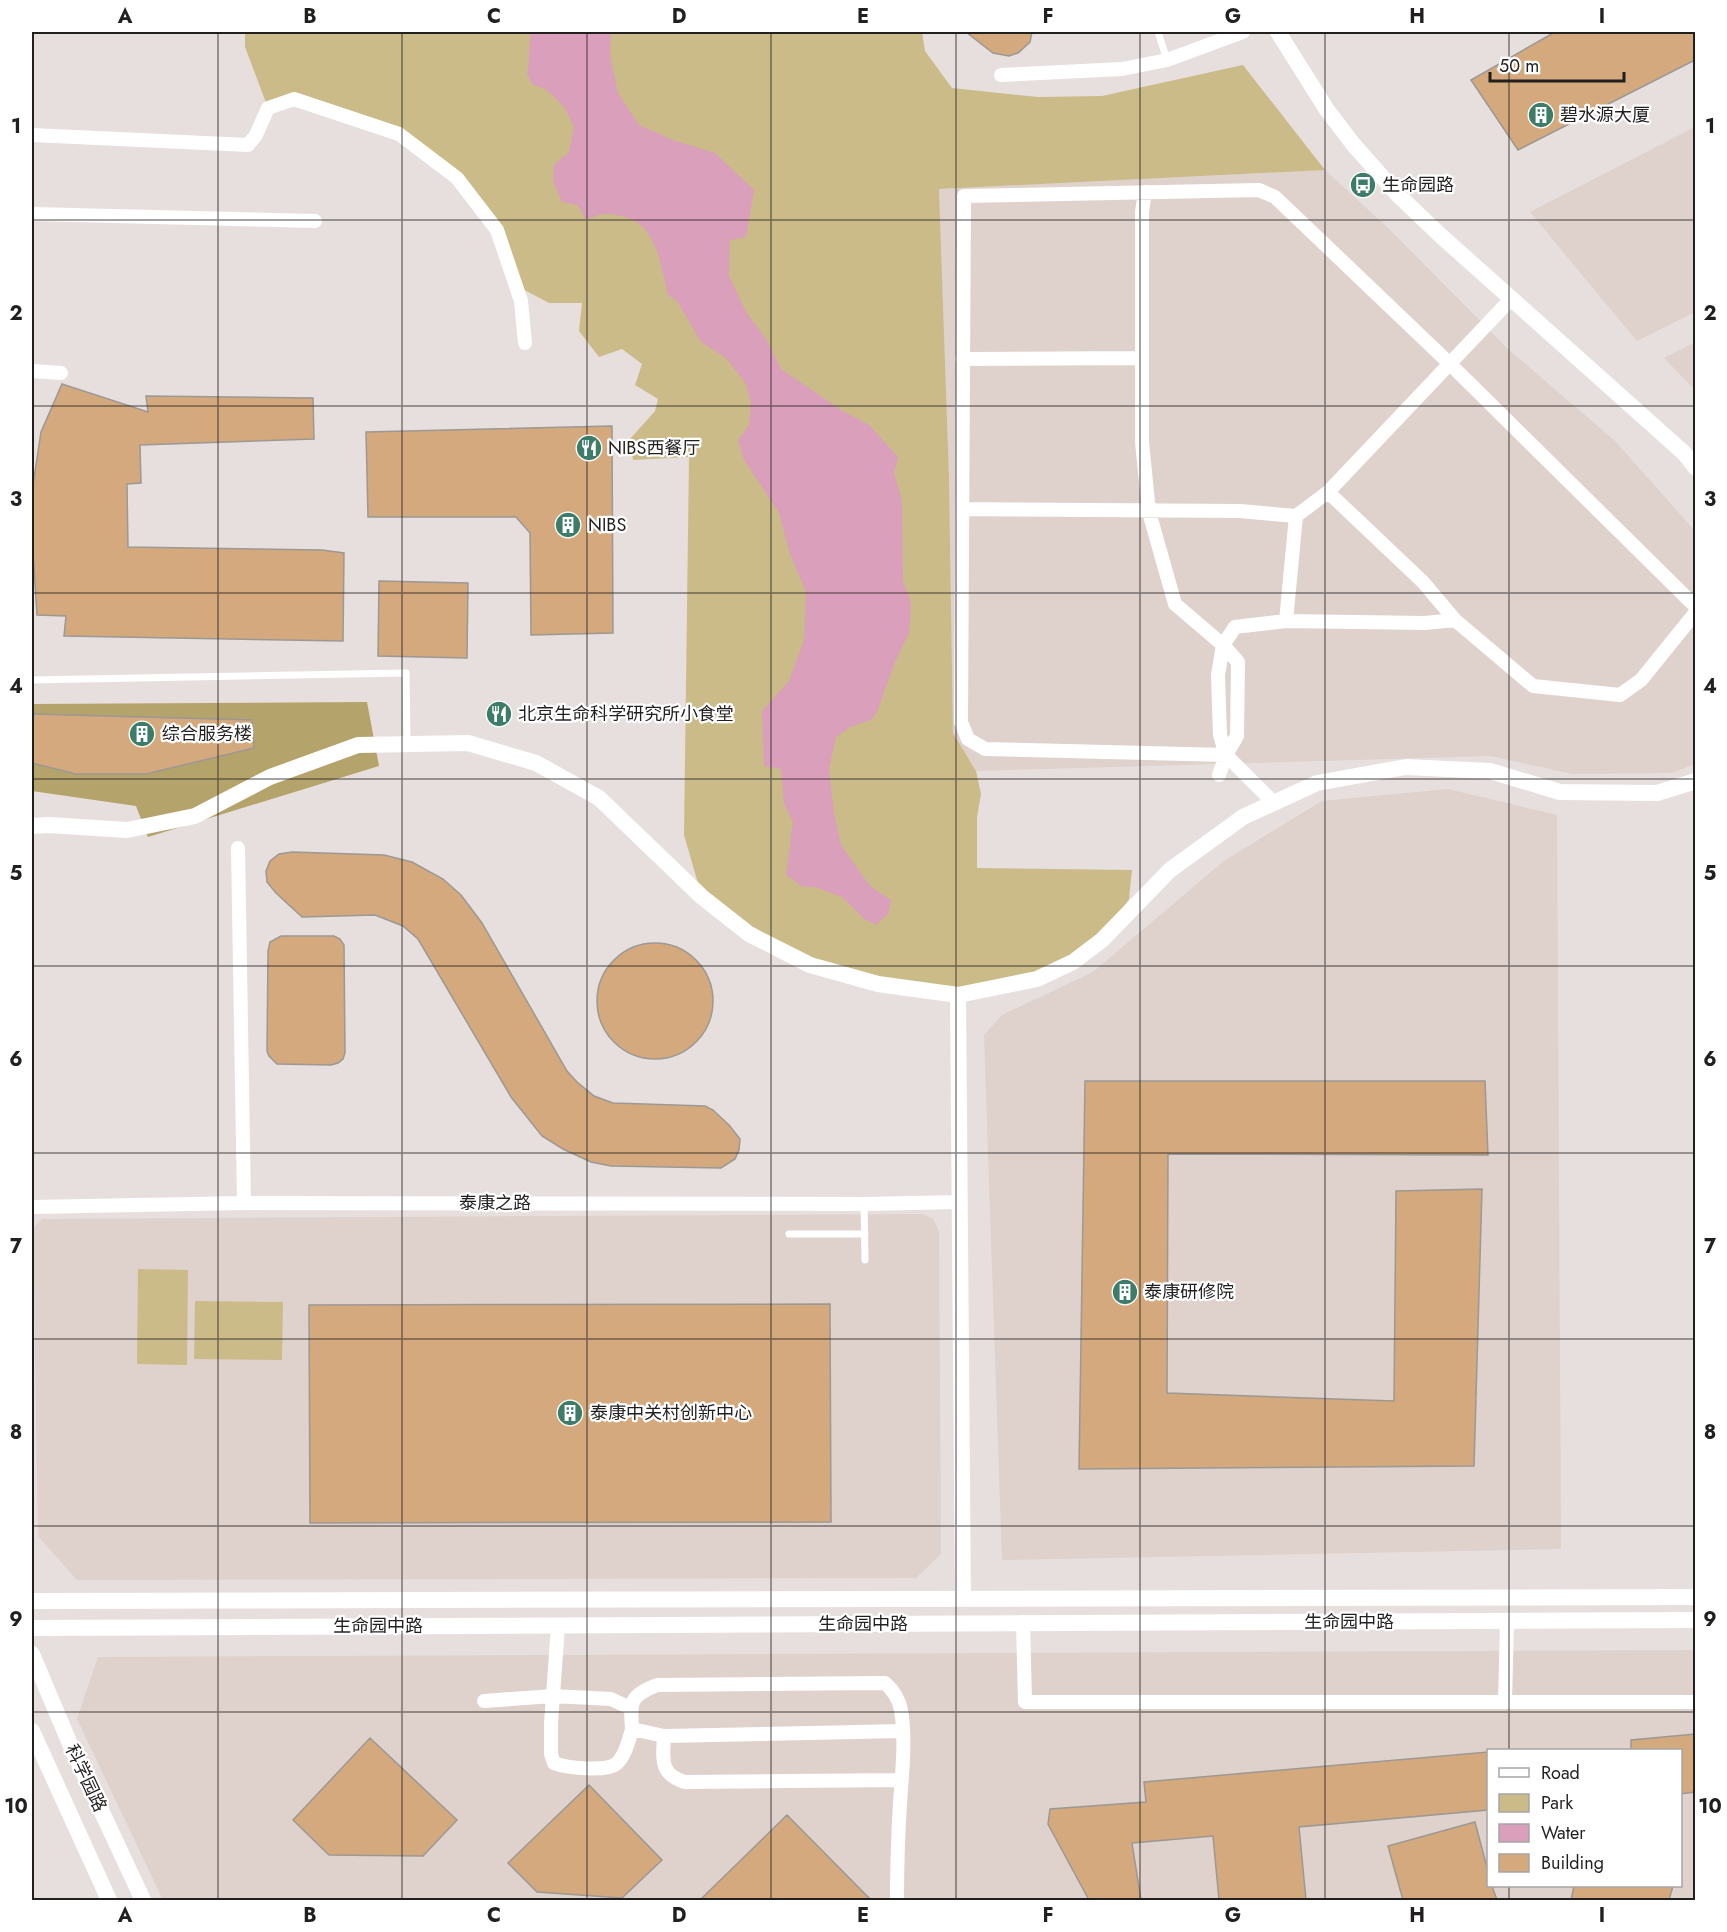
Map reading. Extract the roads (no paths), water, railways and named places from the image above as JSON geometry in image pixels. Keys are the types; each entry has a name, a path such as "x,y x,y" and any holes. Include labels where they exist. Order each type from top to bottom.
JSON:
{"street":[{"path":"1001,75 1122,69 1167,60 1244,32"},
{"path":"1278,32 1327,110 1377,172 1440,235 1684,453 1695,468"},
{"path":"32,135 248,145 256,135 268,108 294,99 399,134 457,178 497,230 521,301 525,343"},
{"path":"1226,755 985,749 968,739 961,722 964,196 1259,190 1275,197 1449,363 1695,607"},
{"path":"1145,192 1142,212 1142,442 1149,512 1175,604 1223,645 1238,662 1237,736 1226,755 1220,775"},
{"path":"32,214 315,221"},
{"path":"962,509 1240,511 1296,516 1328,492 1512,298"},
{"path":"962,359 1142,358"},
{"path":"32,371 61,373"},
{"path":"1328,492 1423,582 1455,620 1533,686 1620,695 1641,680 1695,612"},
{"path":"1286,621 1296,516"},
{"path":"1274,803 1226,755 1220,735 1218,675 1223,645 1235,627 1286,621 1425,623 1455,620"},
{"path":"32,826 127,830 195,816 270,777 358,745 468,743 536,763 599,798 702,897 749,933 810,965 878,984 958,995 1037,979 1073,962 1102,940 1170,870 1243,816 1317,783 1406,766 1490,771 1560,792 1657,793 1695,781"},
{"path":"238,848 244,1203"},
{"path":"958,995 963,1599"},
{"name":"泰康之路","path":"32,1207 244,1203 864,1204 959,1202"},
{"name":"生命园中路","path":"32,1601 1695,1597"},
{"name":"生命园中路","path":"32,1628 1695,1620"},
{"path":"1505,1702 1508,1621"},
{"path":"1023,1622 1025,1702 1695,1702"},
{"path":"558,1626 551,1754 554,1763 565,1767 610,1768 618,1763 632,1730 630,1708 633,1698 641,1691 657,1685 885,1683 893,1689 901,1709 902,1731 897,1900"},
{"name":"科学园路","path":"32,1654 70,1744 143,1900"},
{"path":"484,1701 553,1696 611,1699 630,1708"},
{"path":"632,1730 664,1736 902,1731"},
{"name":"科学园路","path":"32,1731 109,1900"},
{"path":"664,1736 664,1765 675,1779 685,1782 901,1780"}],"lane":[{"path":"1158,32 1167,60"},
{"path":"32,680 406,673 407,744"},
{"path":"864,1204 865,1260"},
{"path":"789,1234 865,1234"}],"water":[{"path":"531,32 611,32 610,55 618,93 639,125 673,140 715,153 754,190 746,237 730,240 729,276 746,312 766,339 781,369 841,410 869,425 898,457 894,473 902,500 903,581 911,603 909,633 895,662 877,712 871,720 850,727 836,737 829,768 834,813 841,845 870,886 891,900 888,914 876,925 864,919 842,897 815,887 803,887 786,875 793,822 784,804 781,769 764,766 762,711 789,681 804,640 806,592 790,554 779,513 744,460 738,440 749,425 751,403 746,384 726,358 701,342 677,301 668,295 655,247 643,227 633,220 610,214 586,220 578,205 562,202 553,181 554,165 569,152 574,127 565,108 547,90 532,84 527,74"}],"place":[{"name":"碧水源大厦","path":"1541,115"},
{"name":"生命园路","path":"1363,185"},
{"name":"NIBS西餐厅","path":"589,448"},
{"name":"NIBS","path":"568,525"},
{"name":"北京生命科学研究所小食堂","path":"499,714"},
{"name":"综合服务楼","path":"142,734"},
{"name":"泰康研修院","path":"1125,1292"},
{"name":"泰康中关村创新中心","path":"570,1413"}]}
